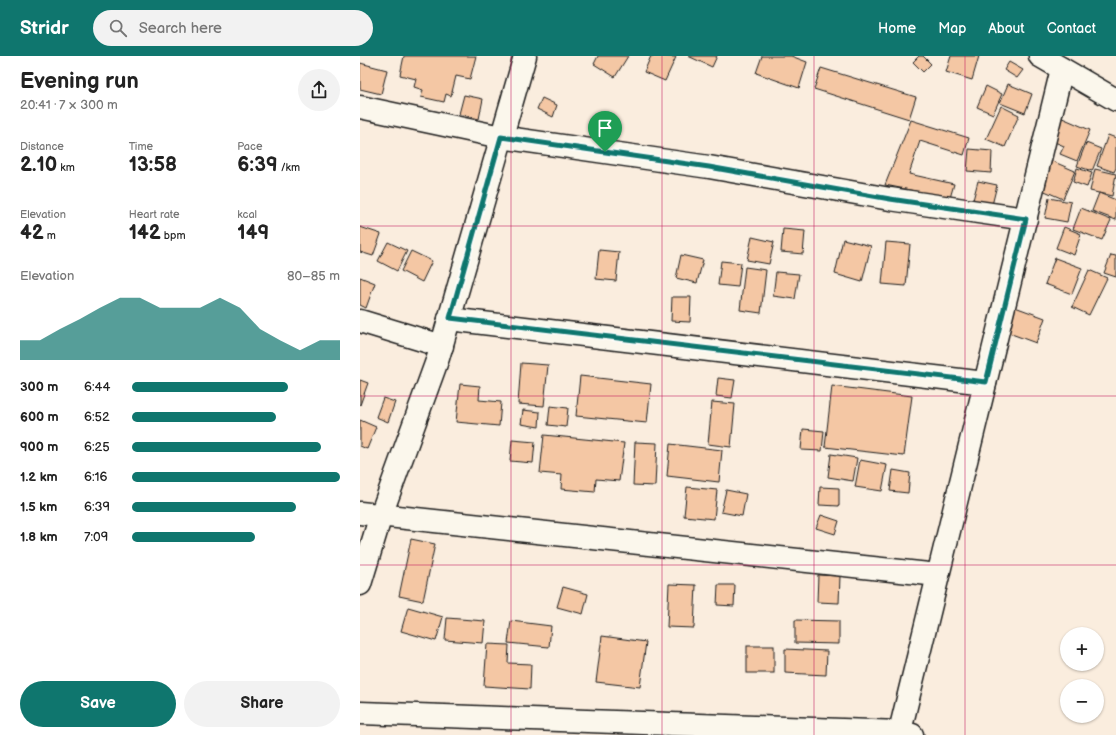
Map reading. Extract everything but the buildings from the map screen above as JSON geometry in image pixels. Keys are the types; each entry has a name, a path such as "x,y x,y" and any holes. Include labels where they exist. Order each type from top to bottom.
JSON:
{"street":[{"path":"360,584 371,514 442,346 525,56"},
{"path":"1040,56 1116,100"},
{"path":"360,713 904,734 938,575 1062,69"},
{"path":"360,107 501,137 709,167 890,199 1026,219"},
{"path":"450,318 986,382"},
{"path":"360,321 442,346"},
{"path":"371,514 938,575"}],"route":[{"path":"501,137 605,152 709,167 890,199 1026,219 986,382 450,318 501,137"}]}
